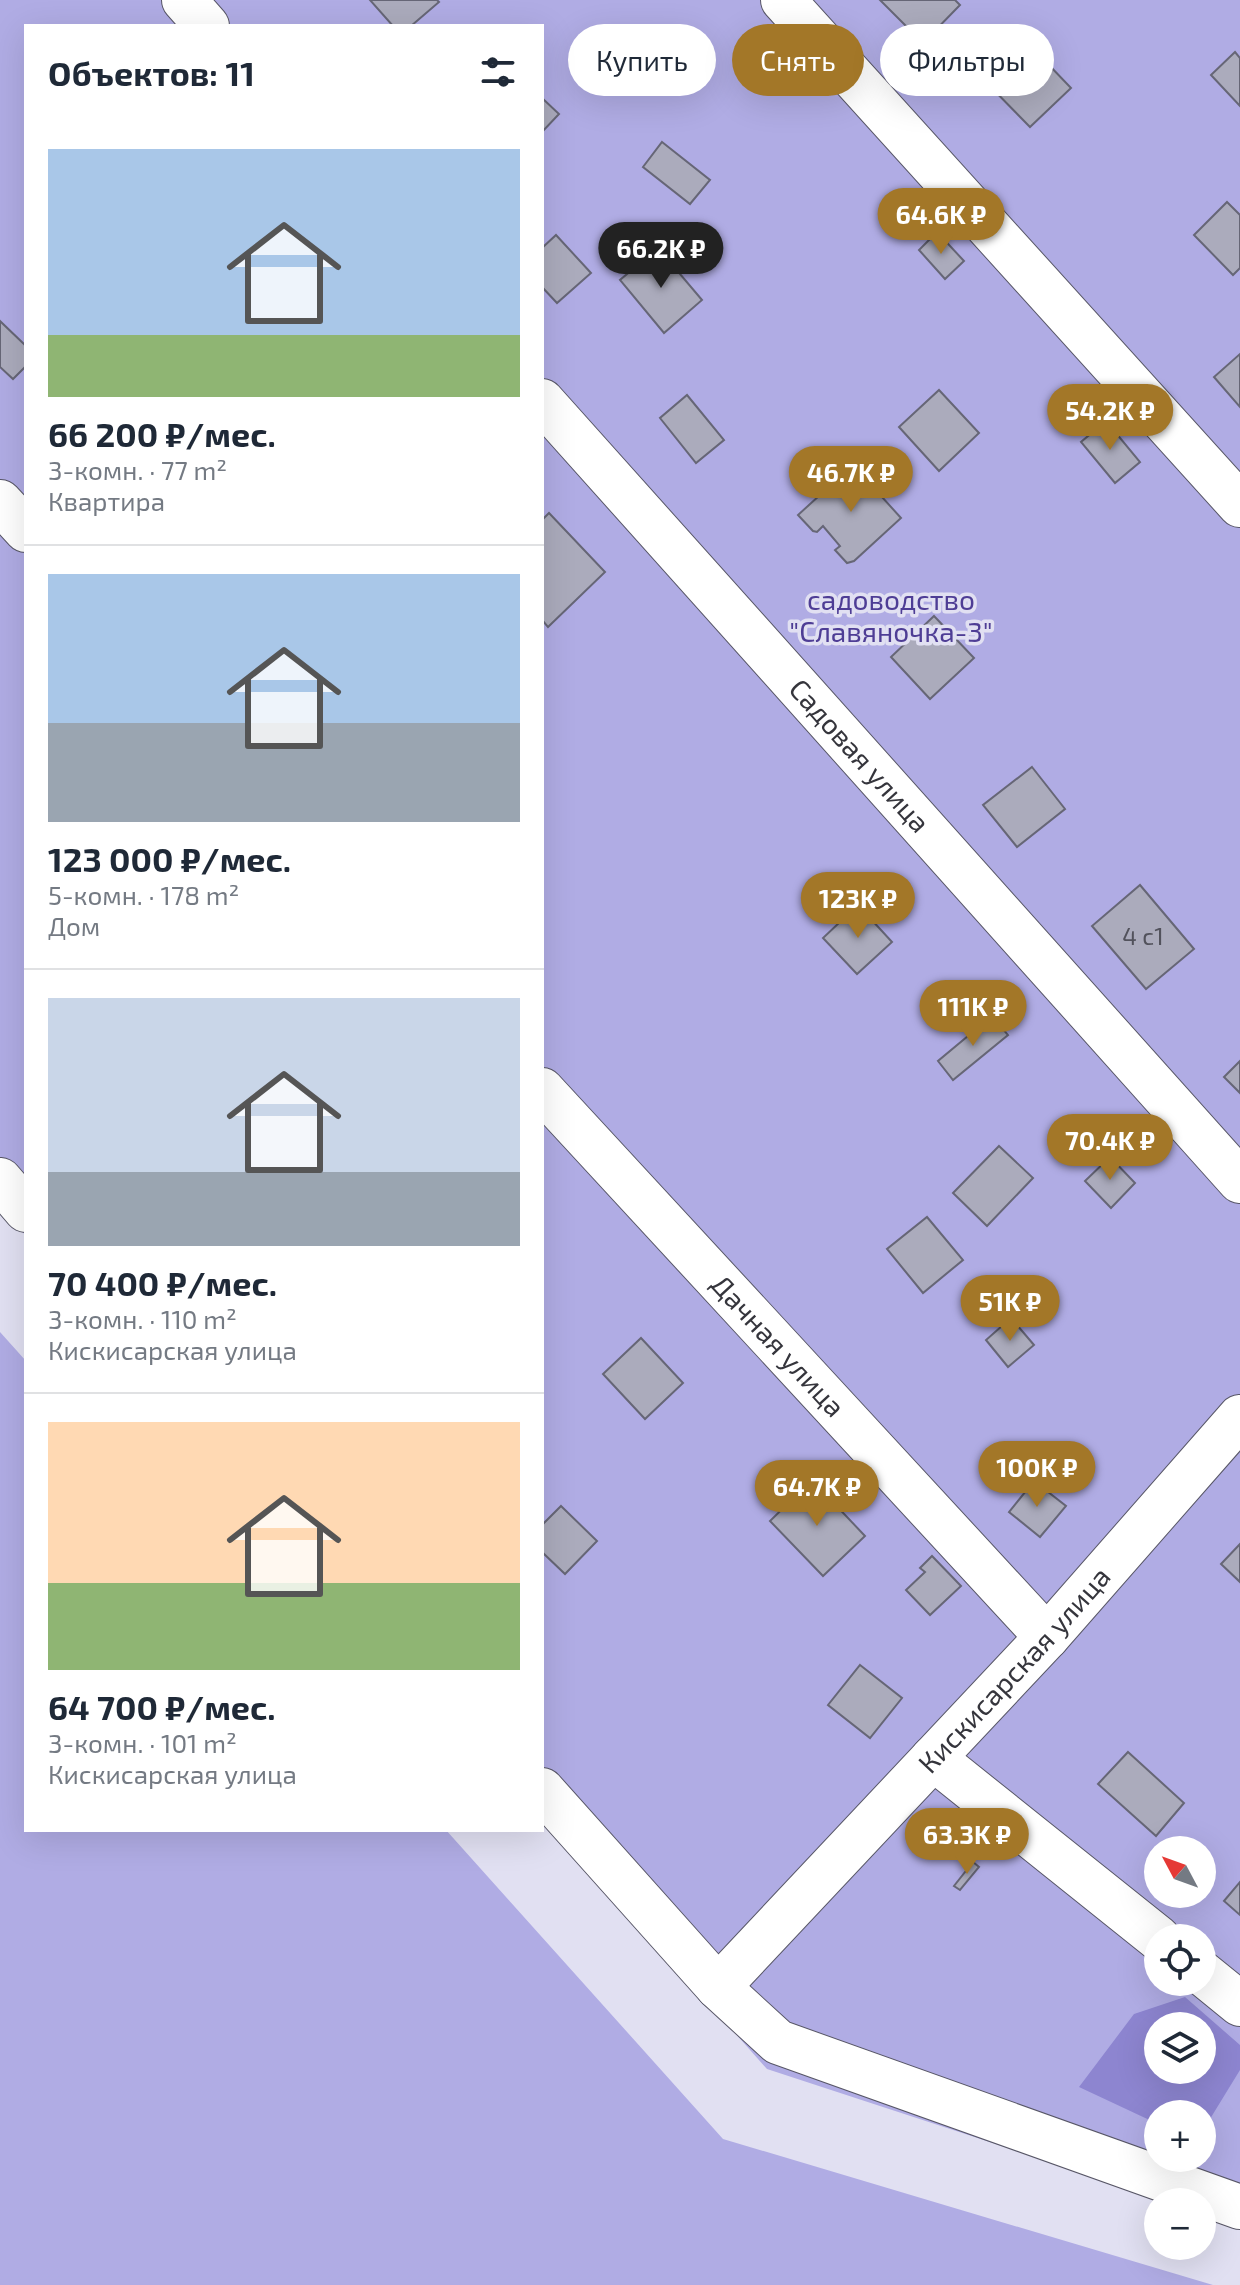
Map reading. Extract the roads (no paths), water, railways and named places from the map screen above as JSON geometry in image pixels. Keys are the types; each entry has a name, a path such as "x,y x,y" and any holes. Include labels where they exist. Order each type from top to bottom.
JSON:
{"street":[{"path":"184,0 205,24"},
{"path":"783,0 1240,505"},
{"name":"Садовая улица","path":"544,403 1240,1181"},
{"path":"0,502 24,528"},
{"name":"Дачная улица","path":"544,1092 1047,1637"},
{"path":"0,1180 24,1208"},
{"name":"Кискисарская улица","path":"718,1987 1047,1637 1239,1419"},
{"path":"933,1758 1144,1927"},
{"path":"544,1792 718,1987 778,2042 1240,2207"},
{"path":"1216,1984 1240,2004"}],"park label":[{"name":"садоводство \"Славяночка-3\"","path":"891,616"}]}
